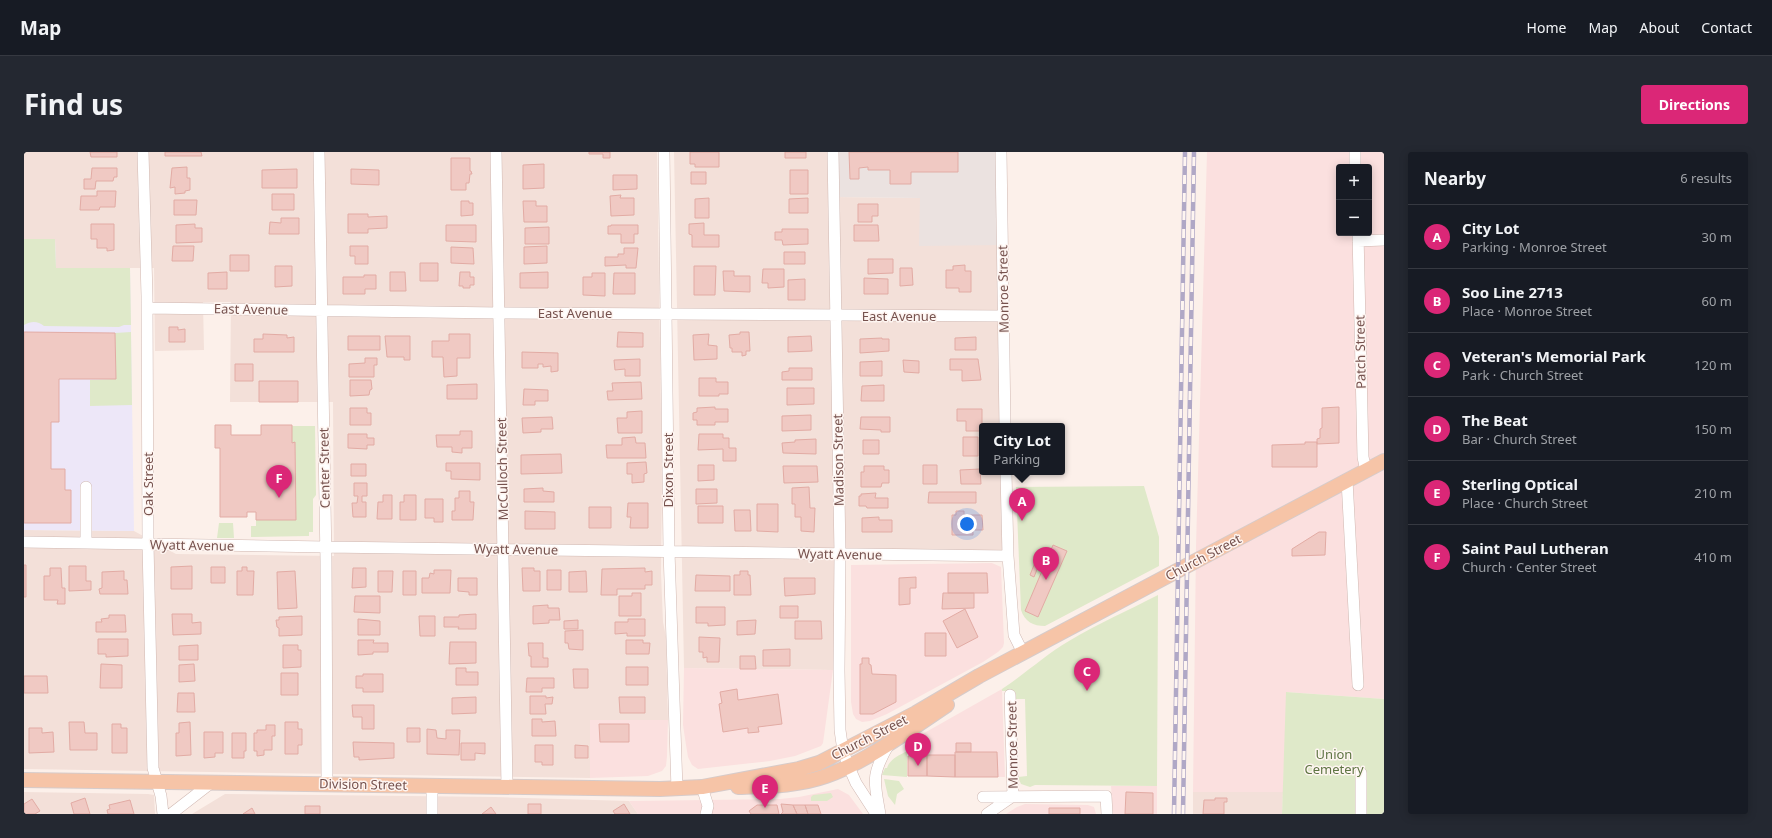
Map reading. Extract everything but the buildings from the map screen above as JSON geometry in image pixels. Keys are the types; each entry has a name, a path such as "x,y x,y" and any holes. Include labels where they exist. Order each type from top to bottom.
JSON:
{"main road":[{"name":"Church Street","path":"702,787 799,769 819,763 1384,461"},
{"name":"Church Street","path":"702,787 761,786 797,783 826,776 848,767 891,741 1023,653"},
{"name":"Division Street","path":"24,780 677,789 702,787"}],"street":[{"name":"Oak Street","path":"143,152 147,308 148,544 153,768 161,796 163,814"},
{"name":"Center Street","path":"319,152 326,548 327,783"},
{"name":"McCulloch Street","path":"496,152 507,787"},
{"name":"Dixon Street","path":"664,152 669,551 677,789"},
{"name":"Madison Street","path":"833,152 840,554 839,700 843,751 848,767 856,783 876,814"},
{"name":"Monroe Street","path":"1001,152 1005,423"},
{"path":"1355,152 1356,164"},
{"path":"1358,237 1384,240"},
{"name":"Patch Street","path":"1358,237 1363,457 1366,471"},
{"name":"East Avenue","path":"147,308 499,313 1003,316"},
{"path":"1006,475 1008,556 1014,635 1023,653"},
{"path":"1347,480 1358,685"},
{"path":"86,487 86,543"},
{"name":"Wyatt Avenue","path":"24,542 326,548 1008,556"},
{"name":"Monroe Street","path":"1010,695 1013,796"},
{"path":"880,814 875,775 878,762 891,741"},
{"path":"1361,773 1361,814"},
{"path":"170,814 211,783"},
{"path":"432,785 432,814"},
{"path":"702,787 708,806 706,814"},
{"path":"987,814 1013,796"},
{"path":"983,797 1106,796 1107,814"}],"shaded area":[{"path":"24,152 657,152 662,477 661,573 663,622 666,637 668,720 590,720 590,778 24,769 24,530 134,531 176,554 334,556 333,402 230,402 231,302 203,302 204,350 155,351 154,268 56,268 55,239 24,239"},
{"path":"674,152 833,152 834,197 920,198 1002,245 1005,423 979,423 979,475 1006,475 1008,556 840,554 833,670 684,668"},
{"path":"833,152 1001,152 1002,245 919,246 920,198 834,197"},
{"path":"1207,152 1384,152 1384,699 1287,692 1283,792 1193,792 1196,546"},
{"path":"24,239 55,239 56,268 130,268 134,531 24,530"},
{"path":"992,563 1001,567 1003,647 983,662 887,714 870,721 862,722 856,719 853,714 851,702 851,565"},
{"path":"684,668 833,670 823,743 821,746 795,756 770,761 698,769 692,765 688,757 683,725"},
{"path":"1002,689 1005,777 908,776 908,745 926,732"},
{"path":"590,720 668,720 666,766 662,771 648,776 590,778"},
{"path":"1111,786 1157,786 1157,814 1113,814"},
{"path":"838,789 849,795 863,814 638,814 629,801 780,799 799,797"},
{"path":"24,792 154,795 155,814 24,814"},
{"path":"1193,792 1283,792 1282,814 1193,814"},
{"path":"225,794 495,797 629,801 638,814 192,814"},
{"path":"1025,804 1088,805 1094,807 1096,814 1006,814"}],"green space":[{"path":"24,239 55,239 56,268 130,268 131,325 119,327 44,326 34,322 24,325"},
{"path":"131,332 132,405 90,406 90,380 116,379 115,333"},
{"path":"292,426 315,426 316,495 313,499 313,532 309,532 309,536 251,537 251,526 256,526 256,520 296,520 295,443 292,443"},
{"path":"1144,486 1159,537 1159,566 1045,626 1033,624 1027,620 1021,610 1016,487"},
{"path":"219,523 233,523 234,538 217,538"},
{"path":"1158,595 1157,786 1035,785 1030,787 1021,784 1018,777 1027,776 1025,699 1016,699 1015,691 1002,691 1002,689 1069,641"},
{"name":"Union Cemetery","path":"1286,692 1384,699 1384,814 1282,814"},
{"path":"907,751 907,777 882,775 885,768 887,768 892,760"},
{"path":"884,779 899,781 904,789 897,794 895,805 888,796"},
{"path":"831,793 833,797 827,801 811,801 811,797 813,795"}],"railway":[{"path":"1174,814 1185,152"},
{"path":"1183,814 1194,152"}],"place":[{"name":"Saint Paul Lutheran","path":"279,498"},
{"name":"City Lot","path":"1022,521"},
{"name":"Soo Line 2713","path":"1046,580"},
{"name":"Veteran's Memorial Park","path":"1087,691"},
{"name":"The Beat","path":"918,766"},
{"name":"Sterling Optical","path":"765,808"}]}
